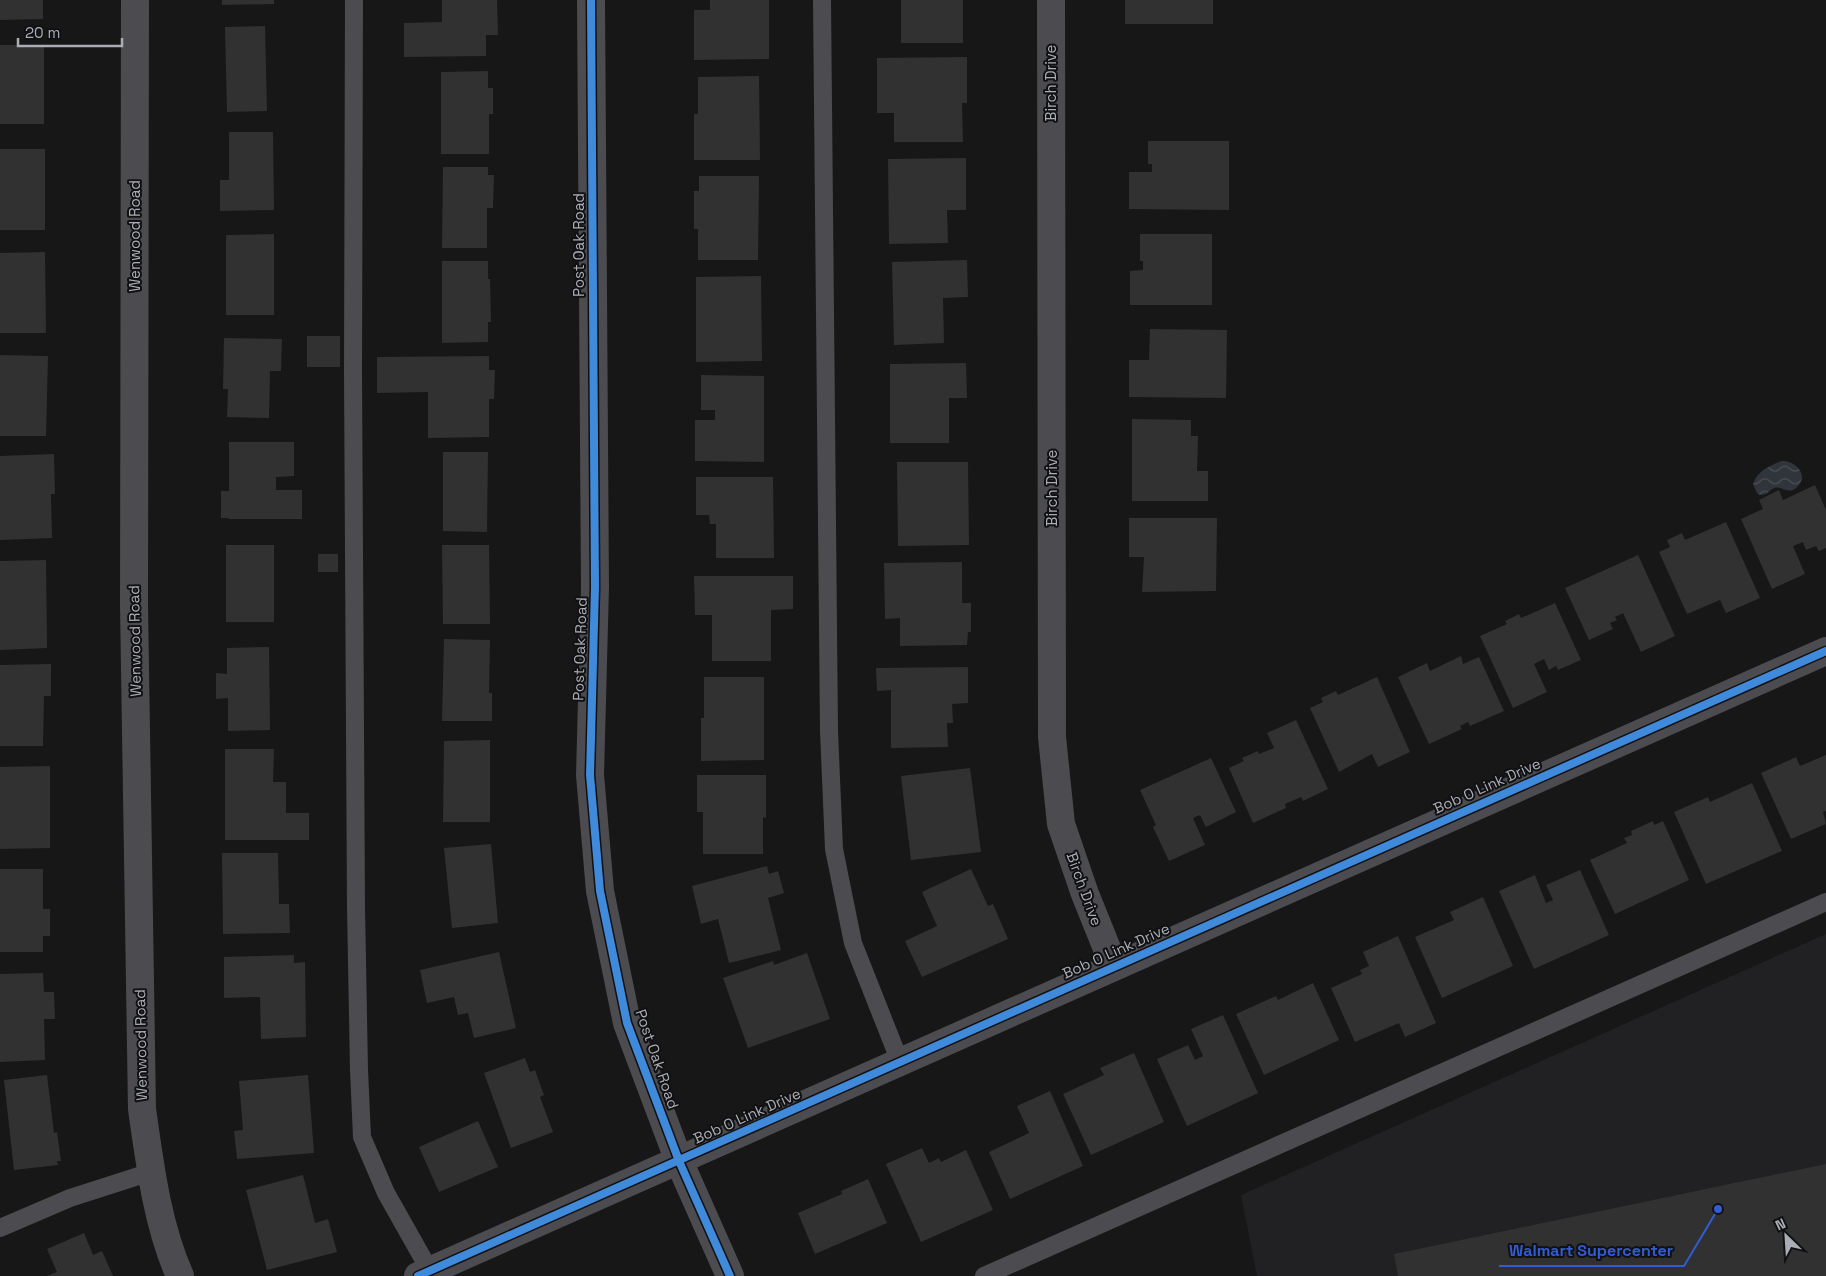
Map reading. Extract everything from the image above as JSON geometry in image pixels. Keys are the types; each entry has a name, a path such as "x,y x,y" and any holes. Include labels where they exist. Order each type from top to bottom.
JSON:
{"street":[{"name":"Wenwood Road","path":"135,0 134,615 142,1109 151,1172 172,1257 180,1276"},
{"name":"Post Oak Road","path":"591,0 595,587 590,775 600,891 627,1023 679,1161 730,1276"},
{"name":"Birch Drive","path":"1051,0 1052,737 1061,824 1085,894 1114,966"},
{"name":"Bob O Link Drive","path":"424,1274 1826,651"}],"lane":[{"path":"354,0 353,373 356,897 362,1137 424,1274"},
{"path":"822,0 830,731 834,849 853,943 900,1062"},
{"path":"984,1276 1826,902"},
{"path":"0,1228 70,1198 151,1172"}],"shaded area":[{"path":"1826,934 1826,1276 1257,1276 1241,1195"}],"water":[{"path":"1781,461 1791,463 1799,469 1802,478 1801,482 1791,491 1777,487 1765,494 1760,495 1757,493 1753,484 1758,475"}],"building":[{"path":"0,0 43,0 43,19 0,20"},
{"path":"222,0 274,0 274,4 222,5"},
{"path":"442,0 497,0 498,35 486,35 486,56 404,57 404,23 442,22"},
{"path":"710,0 769,0 769,59 694,60 694,10 710,10"},
{"path":"901,0 963,0 963,43 901,43"},
{"path":"1125,0 1213,0 1213,24 1125,24"},
{"path":"265,26 267,111 227,112 225,27"},
{"path":"0,45 44,45 44,124 0,124"},
{"path":"967,57 967,103 962,103 963,142 894,142 894,113 877,113 877,58"},
{"path":"488,71 488,88 493,88 493,114 489,114 489,154 441,154 441,72"},
{"path":"759,76 760,160 694,160 694,114 698,114 698,77"},
{"path":"229,132 273,132 274,210 220,211 220,180 229,180"},
{"path":"1148,141 1229,141 1229,210 1129,209 1129,172 1152,172 1152,164 1148,164"},
{"path":"0,149 45,149 45,230 0,230"},
{"path":"966,158 966,210 947,210 948,243 889,244 888,159"},
{"path":"443,167 488,167 488,175 494,175 493,208 487,208 487,248 442,248"},
{"path":"699,176 759,176 758,260 698,260 698,229 694,229 694,191 699,191"},
{"path":"274,234 274,315 226,315 226,235"},
{"path":"1140,234 1212,234 1212,305 1130,305 1130,271 1143,270 1143,261 1140,261"},
{"path":"45,252 46,333 0,333 0,253"},
{"path":"967,260 968,297 943,298 944,343 894,345 892,262"},
{"path":"442,261 488,261 491,322 488,322 488,342 442,343"},
{"path":"761,276 762,361 696,362 696,277"},
{"path":"1150,329 1227,330 1226,398 1129,397 1129,360 1149,360"},
{"path":"307,336 340,336 340,367 307,367"},
{"path":"224,338 282,339 281,371 270,371 269,418 227,417 228,389 223,389"},
{"path":"0,355 48,356 46,436 0,436"},
{"path":"489,356 489,370 495,370 494,399 489,399 489,437 428,438 428,392 377,393 377,357"},
{"path":"966,363 967,398 949,398 949,443 890,443 890,364"},
{"path":"701,375 764,376 764,462 695,461 695,420 715,420 715,410 701,410"},
{"path":"1132,419 1191,420 1191,436 1198,436 1197,471 1208,471 1208,501 1132,501"},
{"path":"229,442 294,442 294,476 276,477 276,490 302,490 302,519 221,518 221,491 229,491"},
{"path":"443,452 488,452 487,532 443,531"},
{"path":"54,454 55,494 51,494 52,538 0,540 0,456"},
{"path":"897,462 968,462 969,545 898,546"},
{"path":"696,477 773,477 774,558 716,558 716,524 710,524 709,515 696,515"},
{"path":"1815,485 1826,510 1826,548 1819,551 1816,546 1806,550 1803,542 1793,546 1805,574 1772,589 1741,519 1763,509 1759,500 1779,490 1783,500"},
{"path":"1129,518 1217,518 1216,591 1142,592 1144,557 1129,557"},
{"path":"1726,522 1760,598 1726,613 1720,600 1687,614 1659,552 1670,547 1667,540 1682,533 1685,540"},
{"path":"226,545 274,545 274,622 226,622"},
{"path":"442,545 489,545 490,624 443,624"},
{"path":"318,554 338,554 338,572 318,572"},
{"path":"1638,555 1675,636 1641,652 1623,613 1615,617 1617,620 1610,623 1613,629 1589,640 1565,588"},
{"path":"46,560 47,648 0,650 0,561"},
{"path":"962,562 962,603 971,603 971,632 968,632 967,645 900,646 900,618 885,619 884,563"},
{"path":"694,576 793,576 793,609 771,610 771,661 712,661 712,615 695,615"},
{"path":"1555,603 1581,660 1558,670 1556,666 1549,670 1544,659 1534,664 1547,692 1513,708 1480,636 1507,624 1505,621 1519,614 1521,618"},
{"path":"444,639 490,640 489,693 492,693 492,721 442,721"},
{"path":"269,647 270,730 228,731 228,698 216,699 216,673 227,674 227,648"},
{"path":"1461,656 1463,664 1479,657 1504,711 1470,726 1468,722 1460,726 1462,729 1429,744 1398,677 1427,663 1430,671"},
{"path":"51,664 51,696 44,696 43,746 0,746 0,665"},
{"path":"968,667 968,703 952,704 953,723 947,723 948,747 891,748 891,690 877,691 876,668"},
{"path":"704,677 764,677 764,760 701,761 701,718 704,718"},
{"path":"1377,677 1410,752 1378,767 1372,754 1339,772 1310,708 1323,702 1321,698 1336,691 1338,695"},
{"path":"1296,720 1328,789 1303,801 1301,797 1285,804 1286,808 1253,823 1229,768 1244,761 1242,758 1258,751 1259,754 1274,748 1267,733"},
{"path":"490,740 490,822 443,822 444,741"},
{"path":"225,749 274,749 273,782 286,782 286,813 309,813 309,840 225,840"},
{"path":"1826,755 1826,811 1823,812 1826,824 1791,839 1761,773 1796,757 1800,766"},
{"path":"1211,758 1236,812 1206,827 1200,815 1193,818 1205,845 1169,861 1153,827 1156,825 1140,790"},
{"path":"50,766 50,848 0,849 0,767"},
{"path":"970,768 981,852 911,860 901,776"},
{"path":"697,775 766,775 766,818 763,817 763,854 703,854 703,812 697,812"},
{"path":"1752,783 1782,851 1706,884 1674,812 1708,797 1710,802"},
{"path":"1653,821 1654,825 1663,821 1689,880 1615,914 1590,860 1627,843 1624,838 1632,835 1631,831"},
{"path":"491,844 498,923 452,928 444,848"},
{"path":"222,853 278,853 279,904 289,904 290,933 223,934"},
{"path":"767,866 769,874 778,871 784,893 768,898 781,950 729,963 718,919 701,924 692,886"},
{"path":"0,869 43,869 43,909 50,909 50,936 43,936 43,952 0,952"},
{"path":"971,869 988,906 993,904 1008,939 922,977 905,941 937,926 922,892"},
{"path":"1580,870 1609,935 1534,969 1499,891 1535,875 1546,903 1553,900 1546,885"},
{"path":"1483,897 1513,966 1442,998 1415,937 1454,920 1450,912"},
{"path":"1398,936 1436,1023 1405,1037 1399,1023 1355,1042 1331,988 1362,974 1360,970 1369,966 1363,952"},
{"path":"499,952 516,1028 474,1038 468,1013 458,1015 454,997 427,1003 420,970"},
{"path":"807,953 830,1019 748,1048 723,978 773,961 774,965"},
{"path":"294,955 294,963 305,962 306,1037 261,1039 260,997 224,998 224,957"},
{"path":"43,973 44,992 54,992 55,1019 44,1019 45,1060 0,1062 0,974"},
{"path":"1313,983 1339,1040 1264,1075 1236,1014 1276,996 1278,1000"},
{"path":"1223,1015 1258,1093 1187,1126 1157,1059 1188,1045 1195,1060 1203,1056 1191,1029"},
{"path":"1134,1053 1164,1122 1091,1155 1063,1094 1104,1075 1100,1068"},
{"path":"525,1058 530,1072 535,1070 544,1095 540,1097 553,1132 511,1148 484,1073"},
{"path":"47,1075 54,1133 57,1132 61,1161 57,1161 58,1165 14,1170 4,1080"},
{"path":"308,1075 314,1153 237,1159 234,1131 243,1130 239,1081"},
{"path":"1050,1091 1083,1166 1010,1199 989,1152 1029,1133 1017,1106"},
{"path":"478,1121 498,1167 439,1192 419,1147"},
{"path":"922,1148 929,1163 939,1158 941,1162 966,1150 993,1210 921,1242 886,1164"},
{"path":"1826,1164 1826,1276 1398,1276 1394,1254"},
{"path":"303,1175 315,1223 328,1219 337,1252 267,1270 246,1190"},
{"path":"868,1179 887,1223 815,1254 798,1213 842,1194 841,1191"},
{"path":"84,1233 93,1255 102,1251 113,1276 47,1276 57,1272 47,1249"}],"cycle path":[{"path":"591,0 595,587 590,775 600,891 627,1023 679,1161 730,1276"},
{"path":"418,1276 1826,651"}],"place":[{"name":"Walmart Supercenter","path":"1718,1209"}]}
